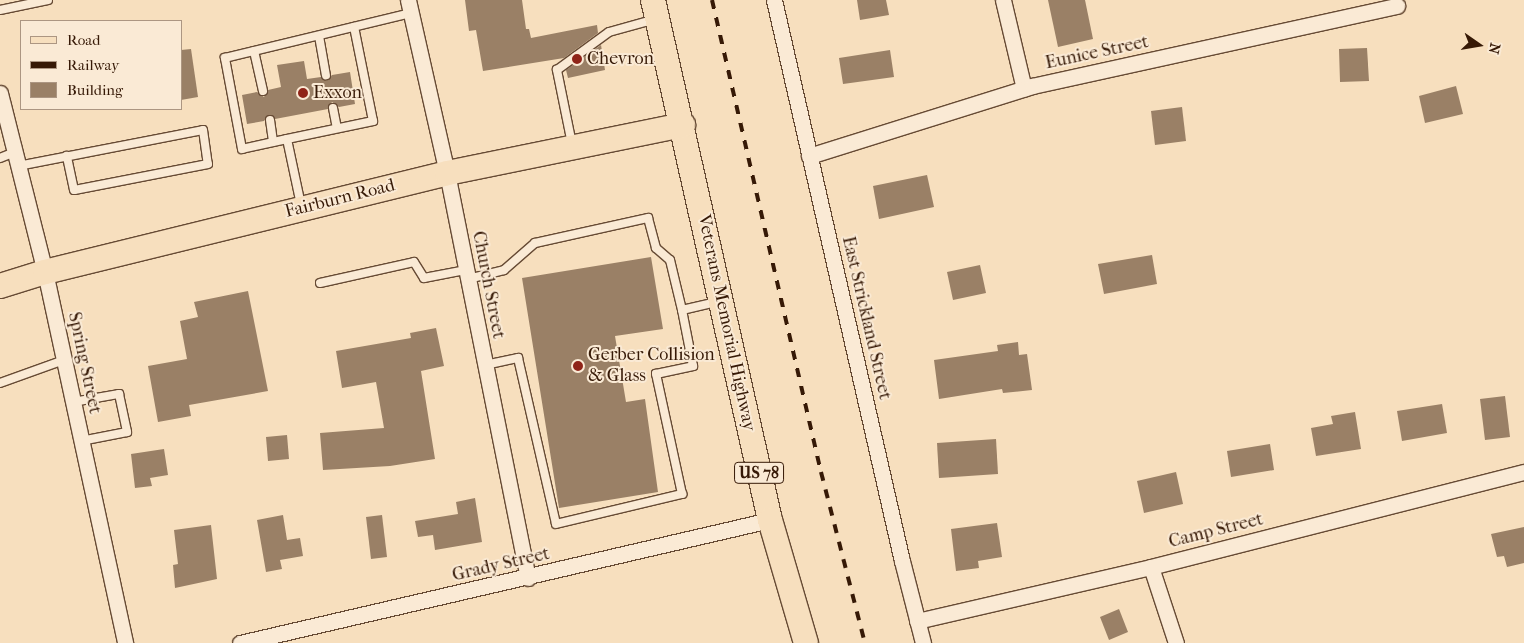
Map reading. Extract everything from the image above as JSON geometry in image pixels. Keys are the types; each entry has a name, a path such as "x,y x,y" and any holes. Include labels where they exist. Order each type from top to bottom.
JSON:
{"main road":[{"name":"Veterans Memorial Highway","path":"655,9 683,125 720,302 770,520 806,643"},
{"name":"Fairburn Road","path":"0,286 45,272 447,173 683,125"}],"street":[{"name":"East Strickland Street","path":"774,0 923,643"},
{"path":"1003,0 1024,89"},
{"name":"Eunice Street","path":"809,156 1024,89 1397,6"},
{"name":"Church Street","path":"410,7 447,173 528,578"},
{"name":"Spring Street","path":"0,93 45,272 125,643"},
{"name":"Camp Street","path":"917,621 1151,567 1524,472"},
{"name":"Grady Street","path":"240,643 528,578 770,520"},
{"path":"1151,567 1176,643"}],"lane":[{"path":"0,10 45,0"},
{"path":"354,27 373,121 242,149 225,58 354,27 410,7"},
{"path":"573,148 557,70 609,32 655,9"},
{"path":"319,36 326,76"},
{"path":"254,51 263,91"},
{"path":"333,108 337,128"},
{"path":"270,120 273,142"},
{"path":"0,158 67,156 204,130 208,164 74,190 67,156"},
{"path":"287,139 302,209"},
{"path":"320,283 414,262 424,278 504,270 535,243 648,218 656,248 670,260 693,366 656,374 682,494 556,524 518,358 485,364"},
{"path":"682,310 720,302"},
{"path":"0,383 64,360"},
{"path":"73,402 120,394 127,432 81,441"}],"building":[{"path":"465,0 522,0 526,29 529,29 531,38 597,25 598,33 564,58 483,71 476,30 469,31"},
{"path":"857,0 886,0 889,15 860,20"},
{"path":"1048,0 1085,0 1093,39 1058,47"},
{"path":"601,45 605,70 568,78 566,70"},
{"path":"1367,48 1369,81 1340,82 1339,49"},
{"path":"191,49 198,97 182,100 182,50"},
{"path":"890,50 894,77 843,84 839,58"},
{"name":"Exxon","path":"304,61 307,79 321,77 326,81 332,75 350,72 355,104 339,107 332,102 328,109 275,119 269,115 264,121 247,124 242,95 257,92 264,97 268,90 281,87 277,65"},
{"path":"1456,86 1463,114 1425,123 1419,96"},
{"path":"1182,107 1186,141 1155,145 1151,111"},
{"path":"927,175 934,207 879,219 873,186"},
{"path":"1152,255 1157,284 1104,294 1098,264"},
{"name":"Gerber Collision & Glass","path":"651,257 663,329 615,336 626,402 645,399 658,492 559,508 522,278"},
{"path":"980,265 986,293 953,300 947,272"},
{"path":"248,291 268,391 189,405 191,416 158,422 148,366 187,359 180,321 198,317 194,302"},
{"path":"436,328 444,366 421,371 435,459 390,466 323,470 320,433 384,428 376,382 342,388 336,351 411,338 410,333"},
{"path":"1018,342 1019,355 1027,354 1032,390 1003,393 1002,389 939,399 934,360 998,351 997,345"},
{"path":"1505,396 1510,437 1485,440 1480,399"},
{"path":"1442,404 1447,433 1402,441 1397,411"},
{"path":"1355,412 1361,449 1316,456 1311,428 1333,424 1331,416"},
{"path":"287,435 289,459 268,461 266,437"},
{"path":"996,439 998,474 939,478 937,443"},
{"path":"1270,444 1274,470 1231,477 1227,451"},
{"path":"164,449 168,475 150,478 152,486 135,488 131,454"},
{"path":"1176,472 1183,504 1144,513 1137,481"},
{"path":"475,498 482,542 435,550 433,535 418,537 415,521 458,514 456,502"},
{"path":"283,515 287,540 300,538 303,556 280,560 282,569 266,572 257,520"},
{"path":"382,515 387,557 371,559 366,517"},
{"path":"997,523 1002,557 978,561 979,568 956,571 951,529"},
{"path":"211,525 217,579 175,588 173,565 178,564 174,530"},
{"path":"1524,527 1524,563 1507,567 1504,556 1497,557 1491,534"},
{"path":"1119,609 1128,632 1109,640 1100,617"}],"railway":[{"path":"712,0 821,472 865,643"}],"place":[{"name":"Chevron","path":"577,59"},
{"name":"Exxon","path":"303,93"},
{"name":"Gerber Collision & Glass","path":"578,366"}]}
